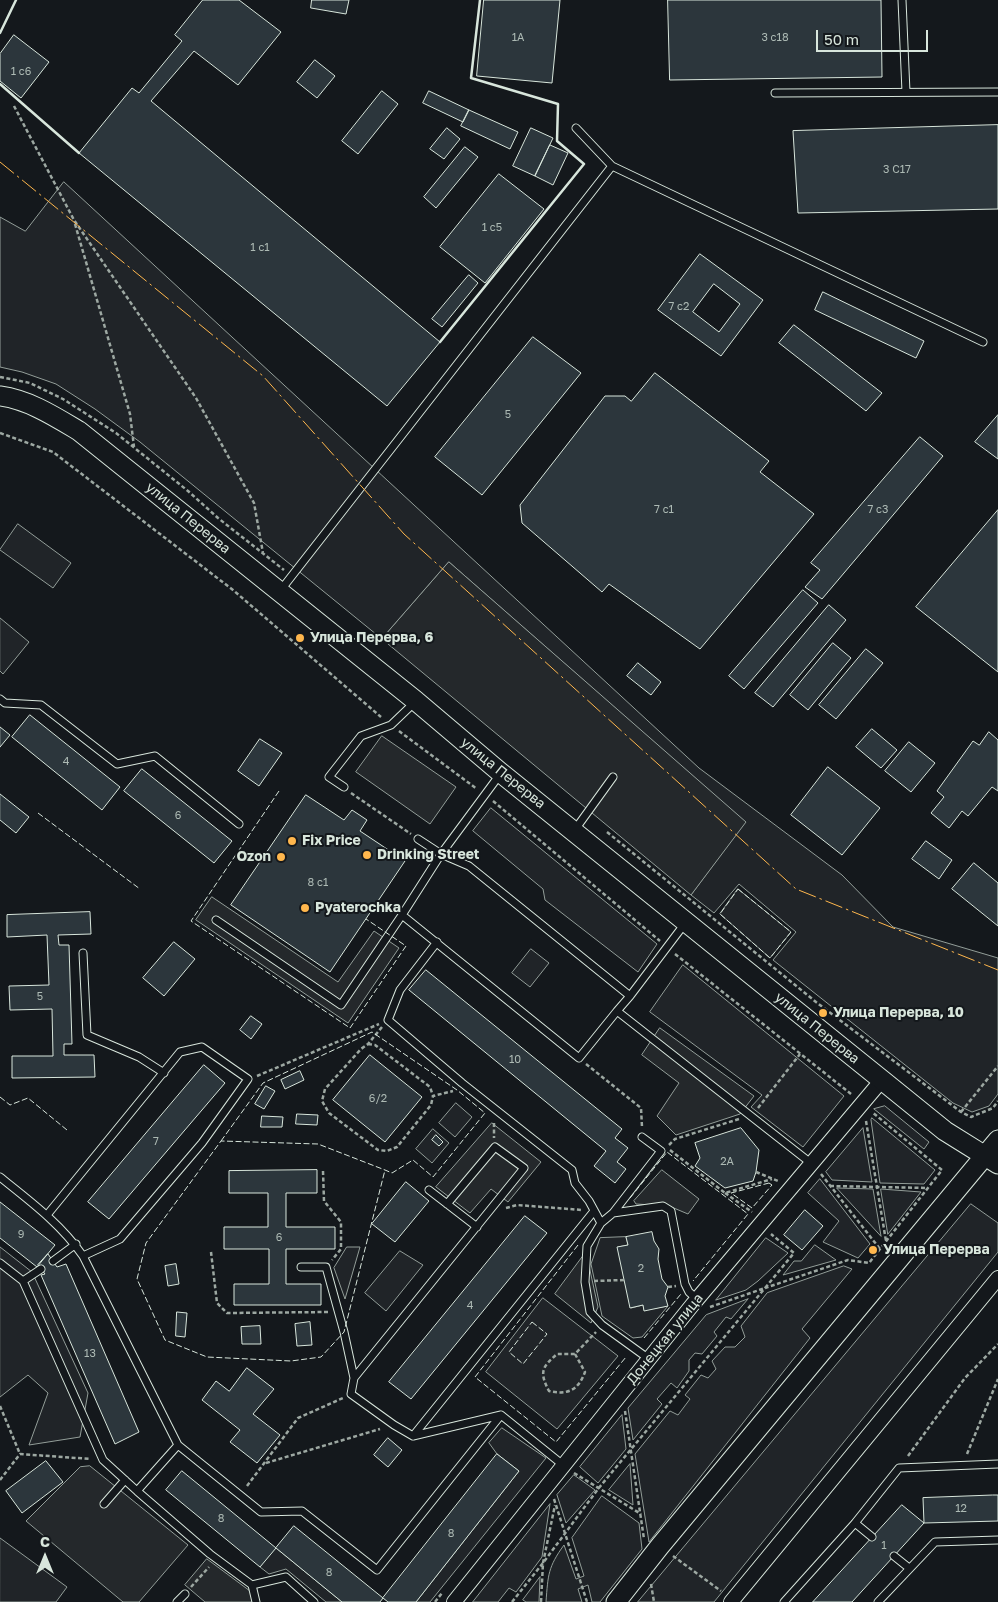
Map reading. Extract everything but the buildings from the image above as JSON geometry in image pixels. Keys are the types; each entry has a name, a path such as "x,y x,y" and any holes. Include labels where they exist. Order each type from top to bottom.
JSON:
{"street":[{"name":"улица Перерва","path":"0,396 14,398 46,411 80,431 945,1131 992,1160"},
{"name":"Донецкая улица","path":"454,1602 695,1301 882,1080"},
{"path":"616,1602 660,1546 992,1160 998,1140"},
{"path":"732,1601 998,1278"}],"lane":[{"path":"902,0 906,92"},
{"path":"775,93 998,92"},
{"path":"576,128 612,166 982,342"},
{"path":"279,592 612,166"},
{"path":"0,699 5,703 41,705 117,764 155,756 239,824"},
{"path":"344,787 329,777 361,736 391,725 416,701"},
{"path":"216,920 341,1005 441,854 501,773"},
{"path":"574,831 613,777"},
{"path":"418,839 441,854 469,866 630,996"},
{"path":"402,915 579,1058 630,996 686,922"},
{"path":"436,942 400,990 388,1020 462,1083 572,1170 575,1183 589,1201 601,1223"},
{"path":"83,953 86,1035 139,1057 164,1073"},
{"path":"617,1011 812,1164"},
{"path":"47,1214 180,1052 202,1047 248,1079 202,1143 120,1239 84,1256"},
{"path":"642,1138 661,1151 613,1213 601,1223 587,1246 585,1282 590,1312 602,1325 650,1359"},
{"path":"354,1378 524,1168 495,1147 447,1204"},
{"path":"0,1177 47,1214 76,1244 84,1256 178,1446 261,1512 302,1511 377,1570 501,1415"},
{"path":"429,1190 477,1227"},
{"path":"613,1213 665,1203 671,1210 684,1284 695,1301"},
{"path":"413,1436 594,1211"},
{"path":"53,1261 76,1244"},
{"path":"0,1263 23,1281 103,1460 216,1558 252,1585 256,1602"},
{"path":"301,1267 326,1267 339,1312 354,1378 351,1394 394,1425 413,1436 501,1415"},
{"path":"23,1281 41,1269"},
{"path":"501,1415 563,1465"},
{"path":"138,1491 178,1446"},
{"path":"784,1602 855,1523 900,1468 998,1464"},
{"path":"104,1504 125,1480"},
{"path":"855,1523 872,1537"},
{"path":"878,1602 935,1542 998,1540"},
{"path":"894,1556 909,1568"},
{"path":"252,1585 286,1577 314,1602"},
{"path":"176,1602 185,1594"}],"path":[{"path":"14,106 74,220 196,398 254,503 263,553"},
{"path":"74,220 130,414 134,448"},
{"path":"0,433 53,452 233,590 391,725"},
{"path":"344,787 418,839"},
{"path":"607,832 816,1002 961,1112 971,1117 993,1108 998,1101"},
{"path":"368,1044 375,1045 430,1087 433,1096 432,1106 396,1147 387,1152 378,1150 329,1113 322,1101 325,1089 388,1020"},
{"path":"248,1079 388,1020"},
{"path":"751,1116 800,1054"},
{"path":"579,1058 641,1108 642,1138"},
{"path":"961,1112 998,1066"},
{"path":"433,1096 457,1090 462,1083"},
{"path":"494,1109 495,1147"},
{"path":"871,1111 866,1118 886,1242"},
{"path":"739,1119 675,1139 667,1148 753,1212"},
{"path":"812,1164 880,1249"},
{"path":"695,1301 709,1308 848,1260 869,1263 942,1170"},
{"path":"323,1171 324,1201 341,1222 340,1249 326,1267"},
{"path":"756,1172 780,1181"},
{"path":"725,1193 772,1178"},
{"path":"830,1186 928,1188"},
{"path":"487,1214 518,1204 594,1211"},
{"path":"512,1602 598,1489 794,1253 770,1234 777,1227"},
{"path":"211,1252 217,1303 227,1313 339,1312"},
{"path":"585,1282 624,1280"},
{"path":"575,1354 585,1372 581,1383 574,1389 560,1394 549,1391 542,1378 546,1364 557,1354 575,1354 602,1325"},
{"path":"900,1468 965,1378 998,1344"},
{"path":"962,1466 998,1379"},
{"path":"623,1392 654,1602"},
{"path":"240,1496 298,1418 351,1394"},
{"path":"0,1406 20,1454"},
{"path":"264,1464 394,1425"},
{"path":"20,1454 103,1460"},
{"path":"0,1480 20,1454"},
{"path":"563,1465 598,1489 641,1514"},
{"path":"548,1484 587,1602"},
{"path":"541,1602 543,1563 555,1503"},
{"path":"660,1546 732,1601"},
{"path":"185,1594 216,1558"}],"shaded area":[{"path":"64,182 699,768 842,875 893,927 998,958 998,1094 989,1106 972,1112 953,1103 773,960 796,932 739,884 714,913 691,895 745,822 449,562 382,639 140,442 95,409 56,384 22,372 0,367 0,217 25,231"},
{"path":"18,524 71,563 53,588 0,550"},
{"path":"449,562 746,822 691,895 382,639"},
{"path":"0,618 29,642 3,674 0,671"},
{"path":"382,736 456,787 430,824 356,772"},
{"path":"491,808 657,944 638,972 545,900 543,889 473,831"},
{"path":"738,889 791,932 770,958 720,914"},
{"path":"212,897 338,982 374,931 399,948 348,1023 196,920"},
{"path":"531,949 549,963 530,987 512,973"},
{"path":"683,965 844,1096 803,1147 751,1107 762,1095 650,1012"},
{"path":"660,1028 754,1096 740,1114 676,1135 657,1116 679,1083 642,1055"},
{"path":"456,1103 472,1117 455,1137 439,1123"},
{"path":"885,1106 929,1142 924,1149 874,1109"},
{"path":"872,1118 935,1170 924,1184 880,1183"},
{"path":"492,1123 541,1162 508,1202 491,1189 470,1213 436,1187"},
{"path":"863,1128 872,1182 832,1180 826,1172"},
{"path":"433,1129 449,1143 432,1163 416,1149"},
{"path":"662,1170 699,1199 688,1214 669,1206 636,1204 634,1201"},
{"path":"820,1179 870,1244 858,1258 823,1242 839,1221 808,1193"},
{"path":"837,1188 873,1189 881,1236"},
{"path":"881,1189 921,1192 888,1234"},
{"path":"971,1204 998,1223 998,1252 714,1602 638,1602"},
{"path":"626,1237 628,1245 618,1247 631,1308 643,1305 644,1310 668,1306 642,1337 633,1338 602,1316 591,1264 600,1238"},
{"path":"766,1238 788,1253 746,1290 716,1300"},
{"path":"815,1245 836,1260 783,1275 794,1261 801,1261"},
{"path":"0,1247 32,1272 88,1393 80,1437 29,1445 48,1393 28,1375 0,1397"},
{"path":"347,1247 360,1247 345,1299 334,1268"},
{"path":"400,1251 423,1265 386,1311 365,1293"},
{"path":"586,1252 598,1307 591,1323 555,1294"},
{"path":"844,1266 852,1269 802,1329 810,1338 649,1542 635,1454 670,1411 678,1415 690,1399 685,1395 701,1375 708,1378 716,1369 712,1361 725,1347 735,1347 745,1337 741,1326 767,1293"},
{"path":"543,1298 618,1356 557,1429 486,1372"},
{"path":"748,1299 731,1319 726,1317 714,1332 717,1336 702,1354 695,1353 689,1360 689,1371 677,1388 671,1383 657,1399 662,1404 633,1440 628,1408 706,1315"},
{"path":"622,1415 626,1449 598,1483 580,1467"},
{"path":"502,1428 546,1458 430,1602 416,1602 519,1471 497,1454 489,1443"},
{"path":"630,1464 633,1505 609,1490"},
{"path":"90,1466 188,1545 139,1602 123,1602 26,1521 80,1467"},
{"path":"574,1475 595,1490 566,1523 557,1495"},
{"path":"602,1496 639,1523 642,1549 600,1602 592,1602 588,1585 578,1589 582,1602 546,1602 550,1572 555,1559 564,1545 576,1579 584,1576 572,1538"},
{"path":"550,1504 542,1557 516,1592 509,1588 498,1602 473,1602"},
{"path":"0,1538 67,1587 56,1602 0,1602"},
{"path":"276,1548 342,1602 326,1602 286,1569 269,1574 260,1567"},
{"path":"207,1559 250,1591 253,1602 205,1602 185,1585"},
{"path":"540,1577 539,1602 526,1602 523,1600"}],"fence":[{"path":"279,791 191,921 350,1028 406,946 366,919"},
{"path":"38,813 140,889"},
{"path":"738,889 791,932 770,958 720,914 738,889"},
{"path":"221,1141 263,1083 372,1032 457,1090 485,1113 433,1177 413,1160 392,1173 385,1170 318,1144 221,1141 146,1243 137,1279 165,1340 207,1357 291,1361 321,1357 344,1332 385,1170"},
{"path":"0,1097 10,1105 28,1098 67,1130"},
{"path":"630,1198 667,1152 748,1214 693,1281"},
{"path":"769,1183 772,1185 752,1208 731,1193 769,1183"},
{"path":"578,1245 475,1377 556,1442 626,1357"},
{"path":"644,1338 681,1294"},
{"path":"532,1322 547,1334 523,1364 509,1352 532,1322"}],"wall":[{"path":"0,33 16,0"},
{"path":"440,342 584,164 557,141 558,104 471,78 480,0"},
{"path":"0,84 79,153"}],"power":[{"path":"0,162 263,376 404,534 796,889 998,970"}],"place":[{"name":"Улица Перерва, 6","path":"300,638"},
{"name":"Fix Price","path":"292,841"},
{"name":"Drinking Street","path":"367,855"},
{"name":"Ozon","path":"281,857"},
{"name":"Pyaterochka","path":"305,908"},
{"name":"Улица Перерва, 10","path":"823,1013"},
{"name":"Улица Перерва","path":"873,1250"}]}
